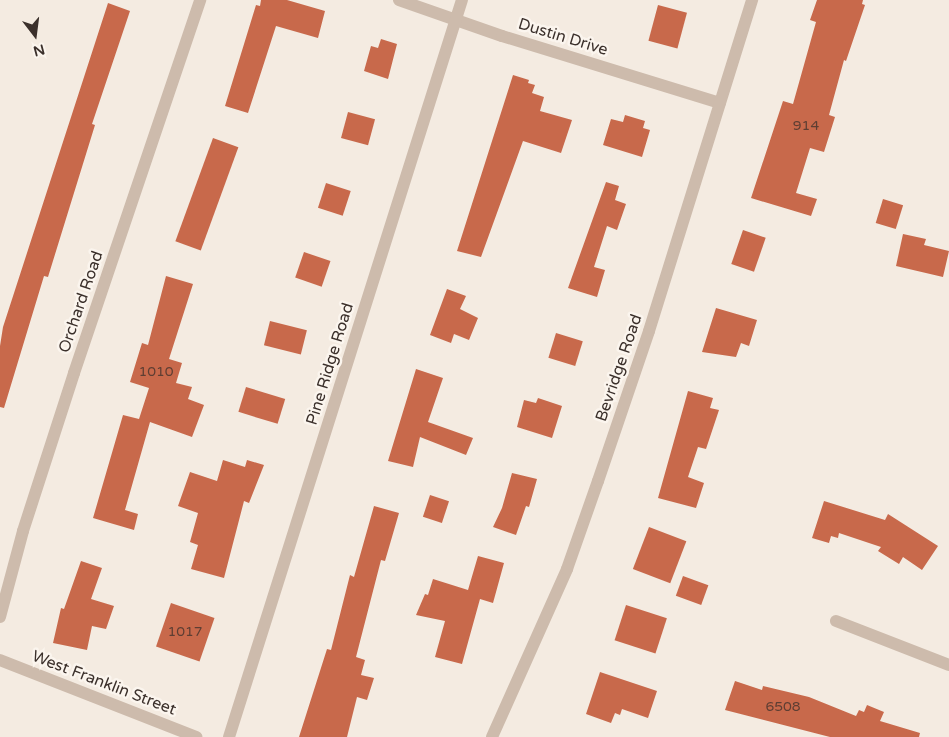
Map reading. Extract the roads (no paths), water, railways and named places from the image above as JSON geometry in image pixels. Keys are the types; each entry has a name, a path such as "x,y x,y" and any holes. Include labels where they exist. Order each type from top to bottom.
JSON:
{"street":[{"name":"Orchard Road","path":"0,617 24,531 74,373 200,0"},
{"name":"Dustin Drive","path":"399,0 720,103"},
{"name":"Pine Ridge Road","path":"229,737 462,0"},
{"name":"Bevridge Road","path":"492,737 567,569 595,490 650,331 752,0"},
{"path":"836,621 949,665"},
{"name":"West Franklin Street","path":"0,660 196,737"}]}
